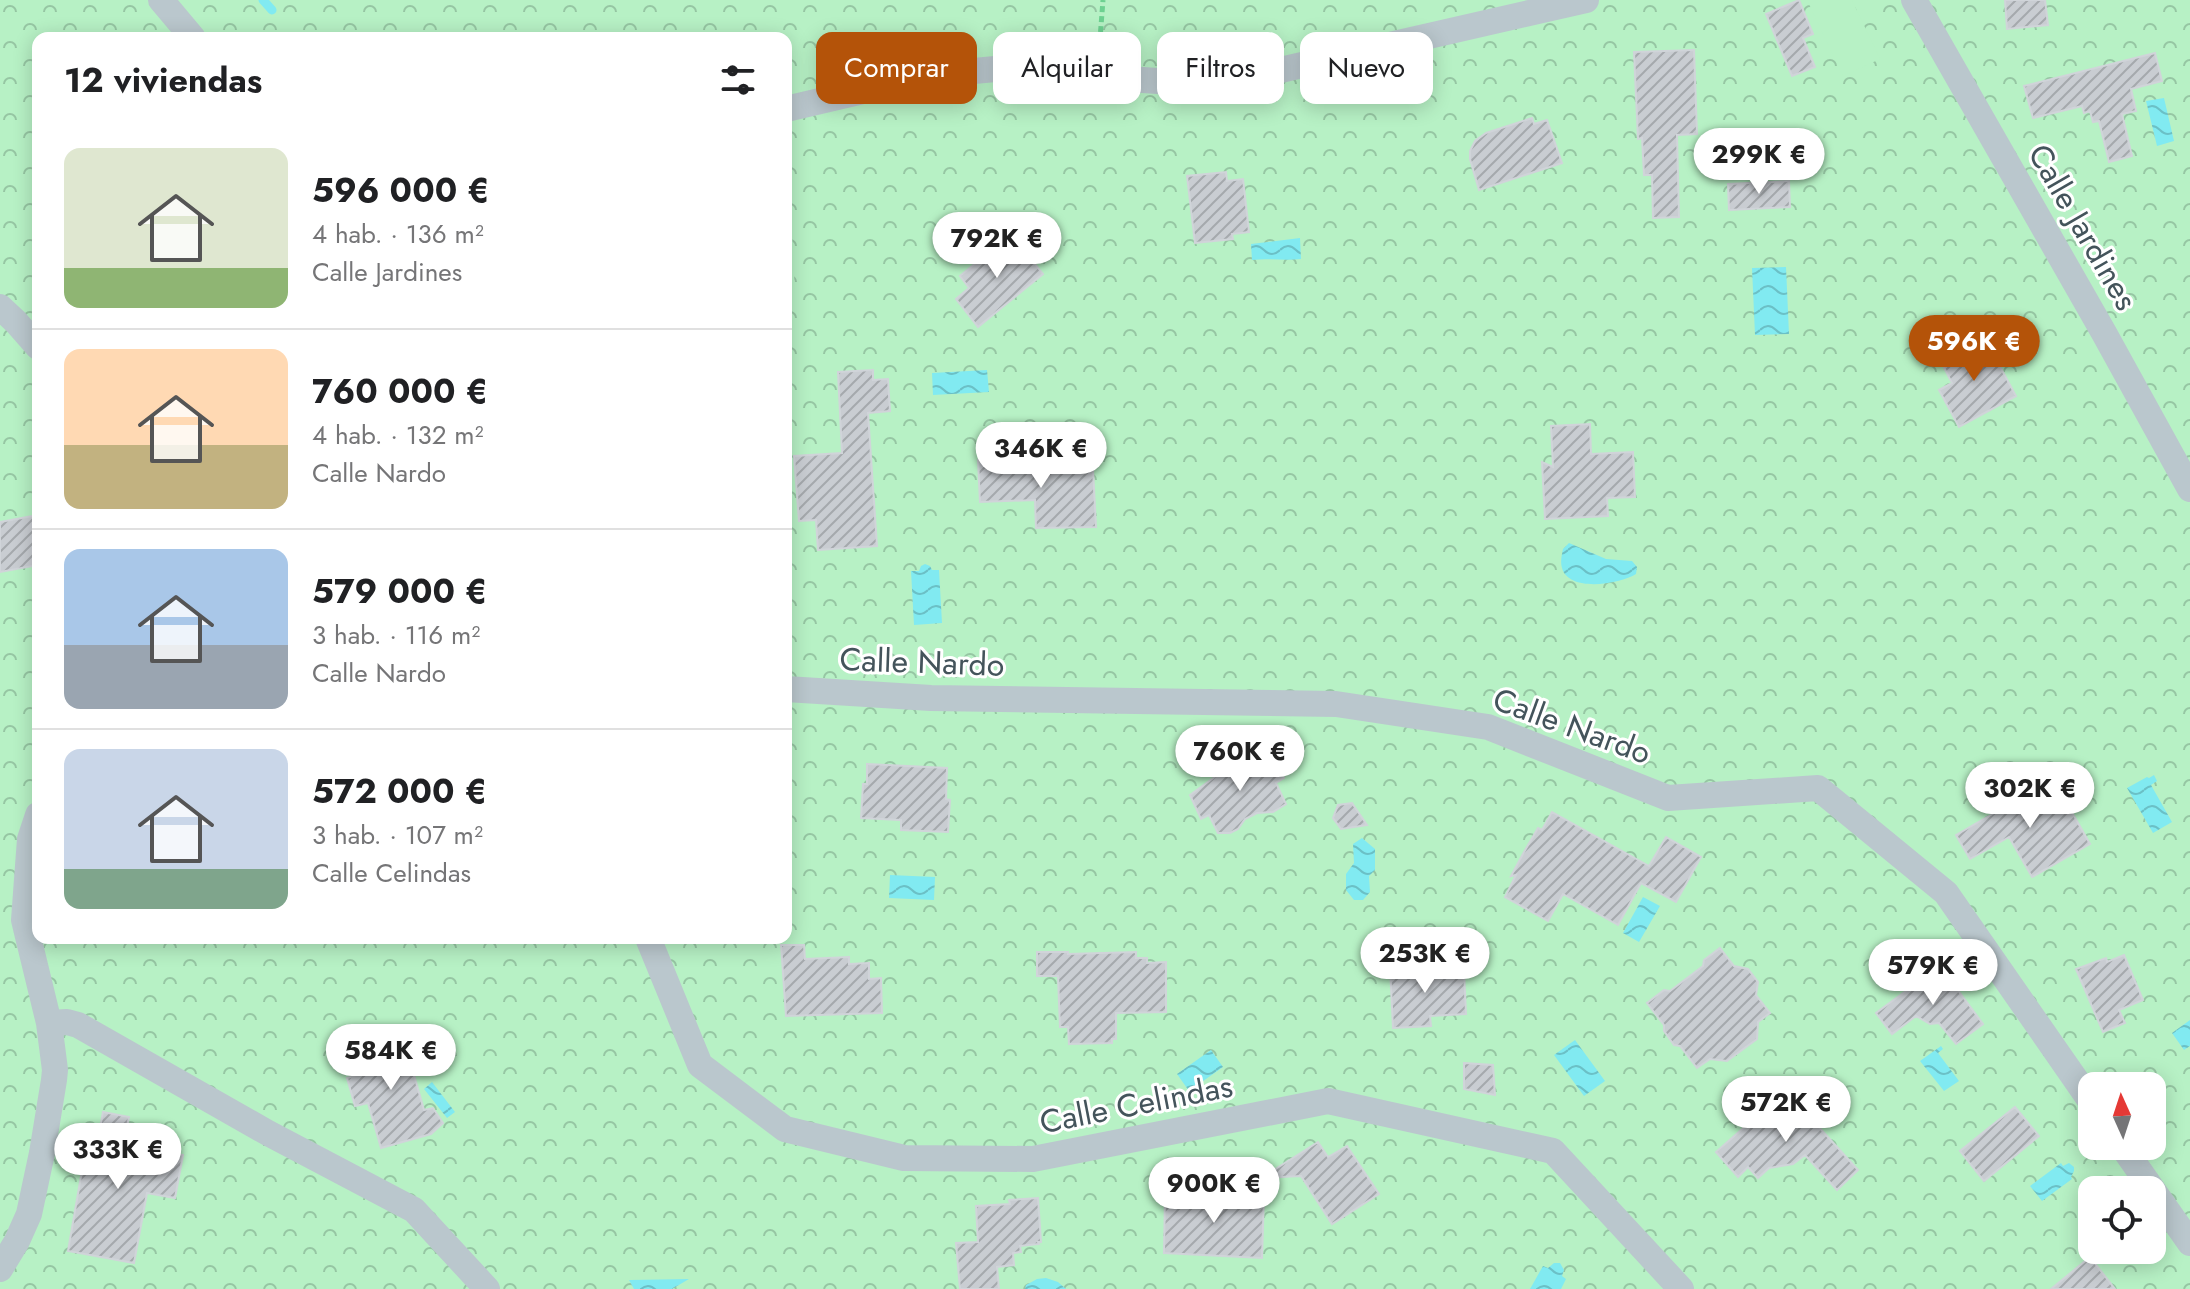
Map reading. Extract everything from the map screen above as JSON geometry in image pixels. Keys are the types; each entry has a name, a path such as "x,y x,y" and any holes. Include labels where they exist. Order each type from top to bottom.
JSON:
{"street":[{"path":"161,0 188,32"},
{"path":"1141,80 1173,82 1276,71 1586,0"},
{"name":"Calle Jardines","path":"1914,0 2190,489"},
{"path":"792,108 931,75 993,69"},
{"path":"0,307 32,340"},
{"name":"Calle Nardo","path":"792,689 931,698 1336,704 1488,727 1668,798 1818,788 1946,893 2078,1083"},
{"path":"0,1269 25,1226 42,1153 55,1070 49,1023 24,920 32,833"},
{"name":"Calle Celindas","path":"650,944 700,1065 785,1129 904,1158 1033,1159 1328,1101 1553,1151 1681,1289"},
{"path":"49,1023 78,1025 268,1133 414,1210 487,1289"},
{"path":"2132,1160 2190,1243"}],"path":[{"path":"1101,32 1103,0"}],"green space":[{"path":"0,0 2190,0 2190,1289 0,1289"},
{"path":"1807,0 1852,0 1880,59 1843,76"},
{"path":"792,231 795,293 792,293"}],"water":[{"path":"2164,98 2174,141 2157,146 2146,101"},
{"path":"1300,238 1301,259 1252,260 1251,244"},
{"path":"1786,267 1789,334 1755,335 1752,268"},
{"path":"987,370 989,392 933,395 932,373"},
{"path":"1569,543 1606,559 1632,561 1637,567 1636,574 1607,583 1574,581 1561,566 1563,549"},
{"path":"925,564 932,570 939,570 942,623 914,625 911,571 919,571"},
{"path":"2154,775 2157,781 2151,785 2172,822 2153,833 2127,788"},
{"path":"1362,838 1375,849 1375,870 1369,876 1370,892 1363,900 1354,900 1346,890 1346,874 1354,863 1353,844"},
{"path":"890,875 935,877 934,900 889,898"},
{"path":"1643,897 1660,906 1639,942 1623,933"},
{"path":"2190,1020 2190,1046 2184,1050 2172,1033"},
{"path":"1575,1040 1605,1081 1584,1096 1554,1055"},
{"path":"1941,1046 1943,1049 1938,1053 1959,1081 1944,1091 1920,1061"},
{"path":"1211,1050 1223,1067 1189,1091 1177,1074"},
{"path":"432,1082 455,1112 447,1118 424,1089"},
{"path":"2061,1163 2074,1167 2072,1179 2042,1201 2030,1186"},
{"path":"1560,1263 1564,1270 1562,1276 1566,1279 1561,1289 1530,1289 1543,1266 1548,1268"},
{"path":"1046,1278 1066,1289 1025,1289 1026,1285 1037,1279"},
{"path":"689,1279 672,1289 634,1289 629,1280"}],"building":[{"path":"1799,0 1813,34 1803,38 1815,67 1792,76 1766,14"},
{"path":"2005,0 2045,0 2048,25 2007,29"},
{"path":"1694,50 1697,134 1677,135 1679,217 1653,218 1652,175 1644,175 1642,138 1638,139 1634,52"},
{"path":"2155,53 2162,81 2131,89 2136,111 2122,114 2132,156 2109,162 2099,121 2093,122 2090,111 2084,113 2082,106 2033,118 2024,86"},
{"path":"1532,118 1534,124 1547,120 1562,163 1479,190 1470,159 1475,141 1486,133"},
{"path":"1226,172 1227,181 1243,179 1249,232 1232,234 1233,239 1195,243 1187,176"},
{"path":"1789,181 1790,207 1729,210 1728,184"},
{"path":"1011,234 1043,274 978,327 956,299 969,288 960,276"},
{"path":"1969,342 1975,353 1989,346 2016,396 1959,427 1939,390 1952,383 1939,358"},
{"path":"873,370 873,380 888,379 890,411 868,413 877,546 818,550 816,520 799,521 794,456 842,453 838,372"},
{"path":"1590,424 1591,454 1633,452 1635,497 1607,498 1608,516 1545,519 1542,462 1553,467 1551,426"},
{"path":"1049,458 1050,470 1093,469 1096,527 1036,528 1035,500 980,502 978,460"},
{"path":"32,516 32,566 0,572 0,522"},
{"path":"1271,753 1284,778 1276,783 1286,804 1273,812 1257,813 1245,819 1238,829 1230,833 1218,833 1209,815 1201,819 1190,795 1242,757 1258,760"},
{"path":"867,764 947,768 946,799 950,800 948,832 901,830 901,820 861,818"},
{"path":"2053,779 2090,844 2032,877 2009,837 1970,859 1956,835"},
{"path":"1352,803 1367,825 1341,829 1333,818 1338,805"},
{"path":"1552,812 1649,866 1666,837 1701,857 1676,902 1641,883 1618,925 1563,894 1548,921 1505,897 1516,875 1511,876 1524,852"},
{"path":"781,945 804,945 805,959 849,957 849,964 869,963 869,979 881,978 882,1013 786,1016"},
{"path":"1720,948 1734,966 1748,969 1758,982 1756,995 1770,1013 1758,1022 1757,1039 1727,1061 1710,1059 1697,1068 1680,1046 1674,1045 1664,1031 1664,1025 1647,1003 1664,990 1670,991 1703,966 1704,960"},
{"path":"1037,952 1136,952 1136,958 1147,958 1147,963 1166,962 1166,1012 1116,1013 1116,1039 1112,1039 1112,1043 1069,1044 1068,1027 1060,1027 1058,976 1037,976"},
{"path":"2124,955 2143,1000 2119,1010 2125,1023 2103,1032 2076,969"},
{"path":"1428,965 1428,972 1464,970 1466,1014 1430,1016 1431,1026 1393,1028 1390,967"},
{"path":"1940,966 1983,1024 1956,1044 1939,1023 1930,1024 1916,1016 1892,1034 1876,1013"},
{"path":"402,1033 424,1110 433,1108 443,1123 431,1134 381,1148 368,1103 355,1106 347,1078 360,1074 352,1047"},
{"path":"1464,1063 1493,1065 1495,1095 1464,1089"},
{"path":"1793,1097 1800,1105 1805,1100 1823,1120 1817,1125 1858,1170 1837,1190 1805,1155 1793,1164 1769,1168 1758,1178 1748,1167 1738,1177 1716,1152 1766,1108 1770,1113 1787,1098"},
{"path":"2015,1107 2039,1136 1984,1181 1960,1151"},
{"path":"103,1112 129,1117 125,1137 145,1140 143,1147 183,1155 175,1198 147,1193 134,1263 68,1251 88,1136 98,1138"},
{"path":"1318,1142 1328,1157 1347,1146 1379,1194 1332,1224 1301,1176 1261,1178"},
{"path":"1165,1194 1264,1196 1262,1258 1164,1253"},
{"path":"1038,1198 1041,1242 1020,1246 1021,1252 1013,1253 1014,1265 997,1267 999,1289 960,1289 956,1243 978,1242 976,1206"},
{"path":"2081,1264 2095,1264 2115,1289 2051,1289"}],"waterway":[{"path":"263,0 272,10"}]}
